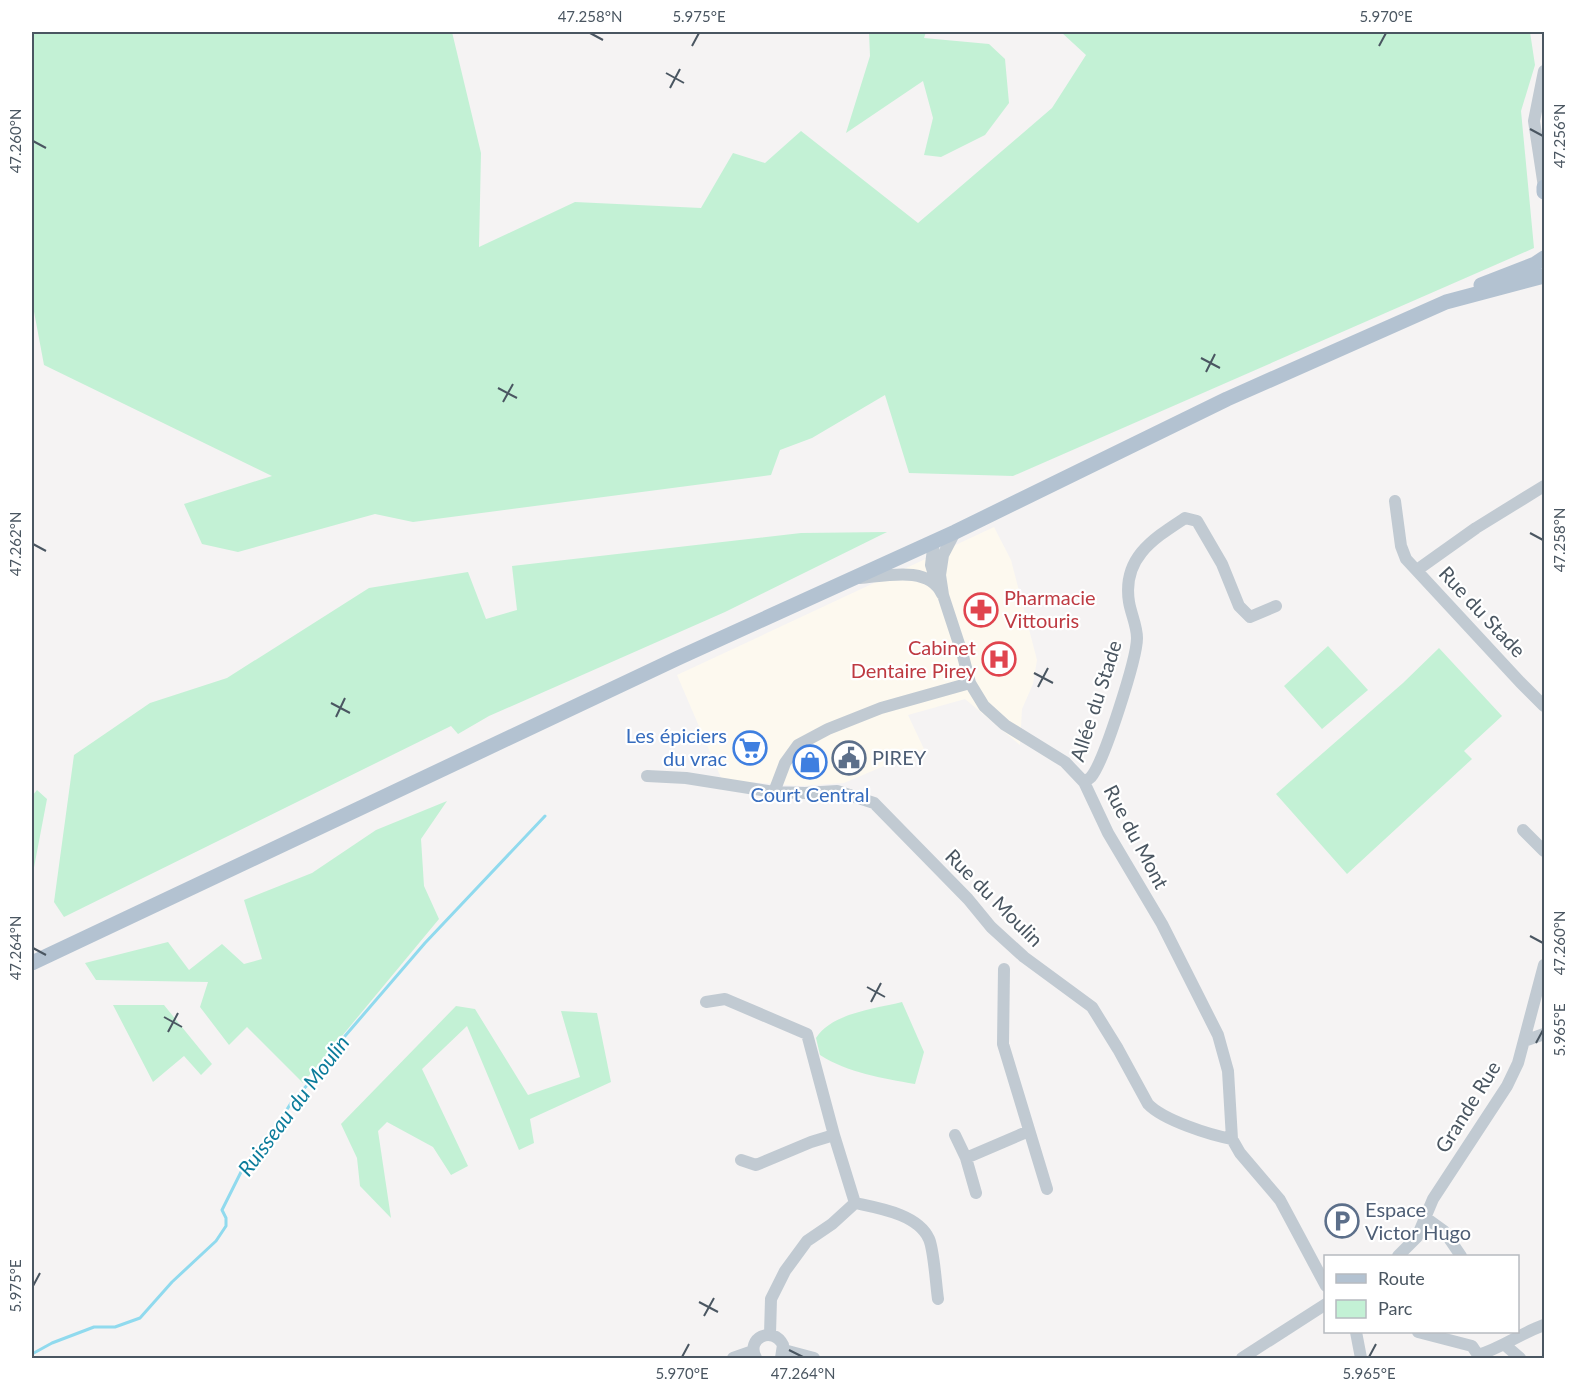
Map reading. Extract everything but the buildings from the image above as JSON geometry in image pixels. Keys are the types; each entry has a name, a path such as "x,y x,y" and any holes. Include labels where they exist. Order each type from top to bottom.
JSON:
{"main road":[{"path":"1544,187 1545,192"},
{"path":"32,963 678,658 955,532 1227,399 1545,258"},
{"path":"1446,302 1545,276"}],"street":[{"path":"1544,187 1534,121 1545,70"},
{"path":"1417,570 1476,528 1545,486"},
{"name":"Rue du Stade","path":"1395,501 1401,546 1406,559 1512,674 1545,706"},
{"name":"Allée du Stade","path":"1084,782 1092,776 1108,739 1133,660 1137,637 1129,601 1128,583 1136,558 1153,538 1185,518 1197,521 1222,564 1239,606 1250,617 1276,606"},
{"path":"942,592 940,567 943,555 955,532"},
{"path":"934,541 931,565 935,580 942,592"},
{"path":"852,579 913,575 927,579 942,592"},
{"name":"Rue du Mont","path":"942,592 970,683 984,706 1005,725 1065,762 1084,782 1108,833 1162,924 1218,1035 1228,1071 1232,1139"},
{"path":"774,792 785,763 798,745 828,729 881,708 970,683"},
{"name":"Rue du Moulin","path":"646,776 686,778 774,792 837,791 874,804 968,899 991,927 1024,957 1092,1007 1153,1109 1178,1122 1232,1139"},
{"path":"1523,830 1545,851"},
{"name":"Grande Rue","path":"1400,1255 1417,1237 1433,1199 1507,1086 1518,1063 1545,965"},
{"path":"1005,969 1003,1044 1047,1189"},
{"path":"706,1002 725,999 807,1034 855,1203"},
{"path":"1524,1041 1545,1034"},
{"path":"966,1158 1029,1131"},
{"path":"741,1160 756,1165 834,1135"},
{"path":"955,1135 966,1158 976,1193"},
{"path":"1232,1139 1240,1153 1280,1200 1324,1282"},
{"path":"855,1203 899,1213 913,1221 929,1238 939,1299"},
{"path":"770,1334 771,1299 785,1271 807,1241 855,1203"},
{"path":"1426,1218 1444,1232 1460,1255"},
{"path":"1242,1359 1324,1305"},
{"path":"1421,1333 1475,1353 1504,1345 1524,1332 1545,1325"},
{"path":"1356,1333 1361,1359"},
{"path":"1472,1333 1470,1340 1475,1353"},
{"path":"733,1359 754,1355 757,1339 770,1334 778,1338 782,1354 814,1359"},
{"path":"1504,1345 1520,1359"}],"shaded area":[{"path":"994,527 1011,560 1037,660 1033,684 1022,709 1020,745 965,699 908,715 924,749 844,783 800,786 722,780 677,675"}],"green space":[{"path":"32,32 452,32 481,153 479,247 575,202 701,208 733,153 765,163 801,131 918,223 1052,108 1086,55 1061,32 1530,32 1535,65 1521,111 1534,248 1013,476 909,473 885,395 812,438 780,450 771,475 413,522 375,514 238,552 202,544 184,504 272,476 44,365 32,301"},
{"path":"869,32 926,32 924,38 989,44 1005,59 1009,103 985,135 941,157 924,155 933,118 923,81 846,133 870,56"},
{"path":"887,532 725,612 489,716 458,734 451,726 64,917 54,902 74,755 150,703 227,678 369,588 468,572 486,619 517,610 512,566 801,533"},
{"path":"1328,646 1368,690 1322,729 1284,686"},
{"path":"1439,648 1502,716 1464,751 1472,759 1347,874 1276,794 1403,683"},
{"path":"37,790 47,799 32,878 32,796"},
{"path":"447,801 421,839 424,886 439,919 303,1083 247,1027 229,1045 200,1007 208,982 96,980 85,963 168,942 189,970 222,944 244,964 262,959 244,900 312,873 376,830"},
{"path":"902,1002 924,1052 915,1084 854,1071 820,1055 816,1038 832,1023 854,1013"},
{"path":"113,1005 164,1005 212,1064 201,1075 184,1056 153,1082"},
{"path":"456,1006 475,1009 528,1095 580,1077 561,1011 597,1013 611,1082 530,1119 534,1143 519,1150 467,1026 422,1069 468,1166 451,1175 433,1147 387,1122 378,1131 391,1218 360,1186 357,1158 341,1124"}],"waterway":[{"name":"Ruisseau du Moulin","path":"32,1354 52,1343 94,1327 115,1327 140,1318 172,1282 216,1241 226,1226 226,1218 222,1210 245,1164 269,1138 291,1103 327,1063 345,1036 425,943 545,816"}],"place":[{"name":"Pharmacie Vittouris","path":"981,610"},
{"name":"Cabinet Dentaire Pirey","path":"999,659"},
{"name":"Les épiciers du vrac","path":"750,748"},
{"name":"PIREY","path":"849,758"},
{"name":"Court Central","path":"810,762"},
{"name":"Espace Victor Hugo","path":"1342,1221"}]}
